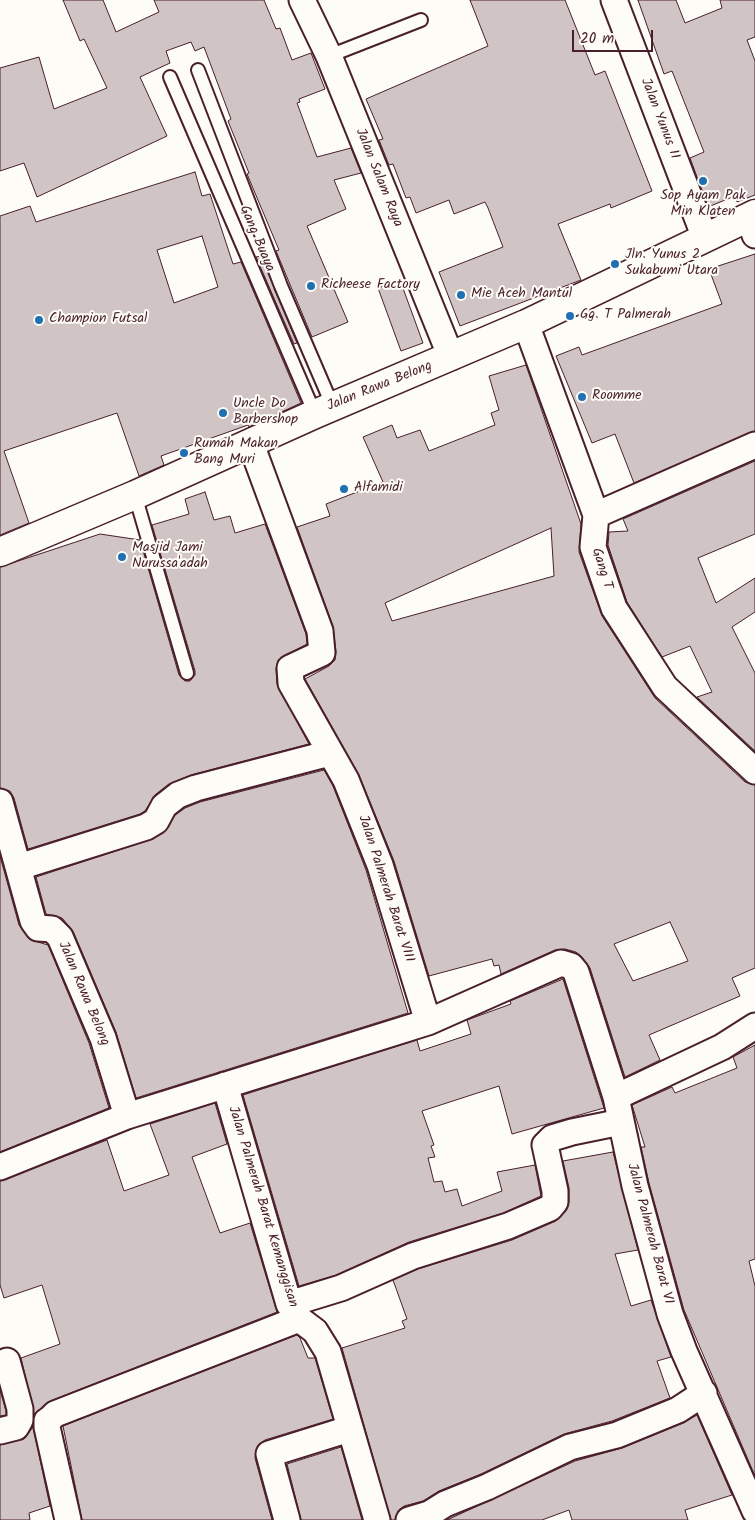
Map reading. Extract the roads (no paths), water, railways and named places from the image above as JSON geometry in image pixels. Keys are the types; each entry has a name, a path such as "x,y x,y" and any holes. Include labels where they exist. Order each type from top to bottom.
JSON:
{"main road":[{"name":"Jalan Rawa Belong","path":"0,552 135,495 324,410 451,358 705,238 753,222"}],"street":[{"name":"Jalan Salam Raya","path":"302,0 329,56 451,358"},
{"name":"Jalan Yunus II","path":"614,0 705,238"},
{"name":"Gang T","path":"526,324 596,515 593,546 614,608 665,687 755,771"},
{"name":"Jalan Palmerah Barat VIII","path":"251,444 320,631 322,654 290,668 291,683 346,780 380,865 428,1022"},
{"path":"596,515 755,445"},
{"path":"19,868 146,827 156,821 164,806 178,795 196,788 330,753"},
{"name":"Jalan Rawa Belong","path":"0,802 6,843 19,868 36,926 52,929 60,937 103,1038 127,1116"},
{"name":"Jalan Palmerah Barat VI","path":"428,1022 561,963 570,966 576,972 616,1097 635,1186 670,1314 684,1351 755,1511"},
{"path":"0,1167 127,1116 428,1022"},
{"path":"616,1097 722,1047 755,1026"},
{"name":"Jalan Palmerah Barat Kemanggisan","path":"225,1085 294,1312 316,1331 328,1352 377,1520"},
{"path":"68,1520 47,1427 47,1421 56,1414 294,1312 341,1288 413,1256 508,1226 550,1208 555,1202 555,1191 545,1145 552,1138 621,1122"},
{"path":"0,1431 16,1427 20,1420 20,1409 7,1360"},
{"path":"409,1520 429,1514 446,1504 487,1487 570,1447 617,1435 678,1410 704,1393"},
{"path":"287,1520 269,1454 349,1429"}],"lane":[{"path":"329,56 421,20"},
{"path":"198,70 281,286 324,410"},
{"name":"Gang Buaya","path":"170,77 324,410"},
{"path":"135,495 187,673"}],"place":[{"name":"Sop Ayam Pak Min Klaten","path":"703,181"},
{"name":"Jln. Yunus 2 Sukabumi Utara","path":"615,264"},
{"name":"Richeese Factory","path":"311,286"},
{"name":"Mie Aceh Mantul","path":"461,295"},
{"name":"Gg. T Palmerah","path":"570,316"},
{"name":"Champion Futsal","path":"39,320"},
{"name":"Roomme","path":"582,397"},
{"name":"Uncle Do Barbershop","path":"223,413"},
{"name":"Rumah Makan Bang Muri","path":"184,453"},
{"name":"Alfamidi","path":"344,489"},
{"name":"Masjid Jami Nurussa'adah","path":"122,557"}]}
